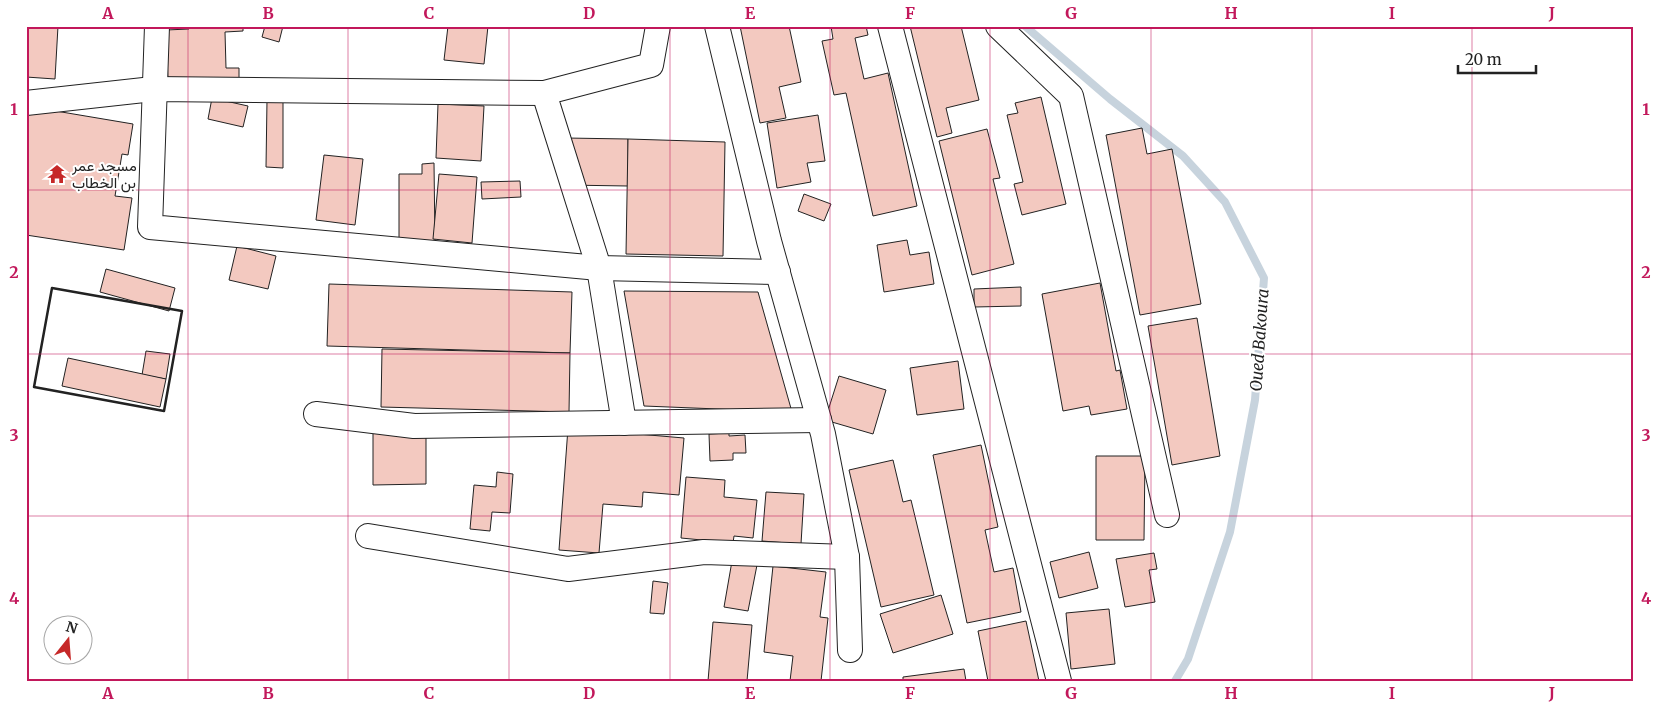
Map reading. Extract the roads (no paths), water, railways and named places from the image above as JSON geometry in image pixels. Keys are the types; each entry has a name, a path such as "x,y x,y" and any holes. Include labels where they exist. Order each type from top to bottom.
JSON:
{"street":[{"path":"157,26 150,227 599,268 778,272"},
{"path":"26,104 154,89 544,93 652,65 658,26"},
{"path":"717,26 778,272 819,420 847,557 850,650"},
{"path":"890,26 1059,681"},
{"path":"998,26 1072,96 1167,515"},
{"path":"544,93 599,268 624,423"},
{"path":"316,414 414,426 819,420"},
{"path":"368,536 568,569 704,552 847,557"}],"waterway":[{"name":"Oued Bakoura","path":"1025,26 1110,99 1183,156 1225,202 1264,278 1255,400 1230,532 1188,659 1175,681"}],"place":[{"name":"مسجد عمر بن الخطاب","path":"57,174"}]}
